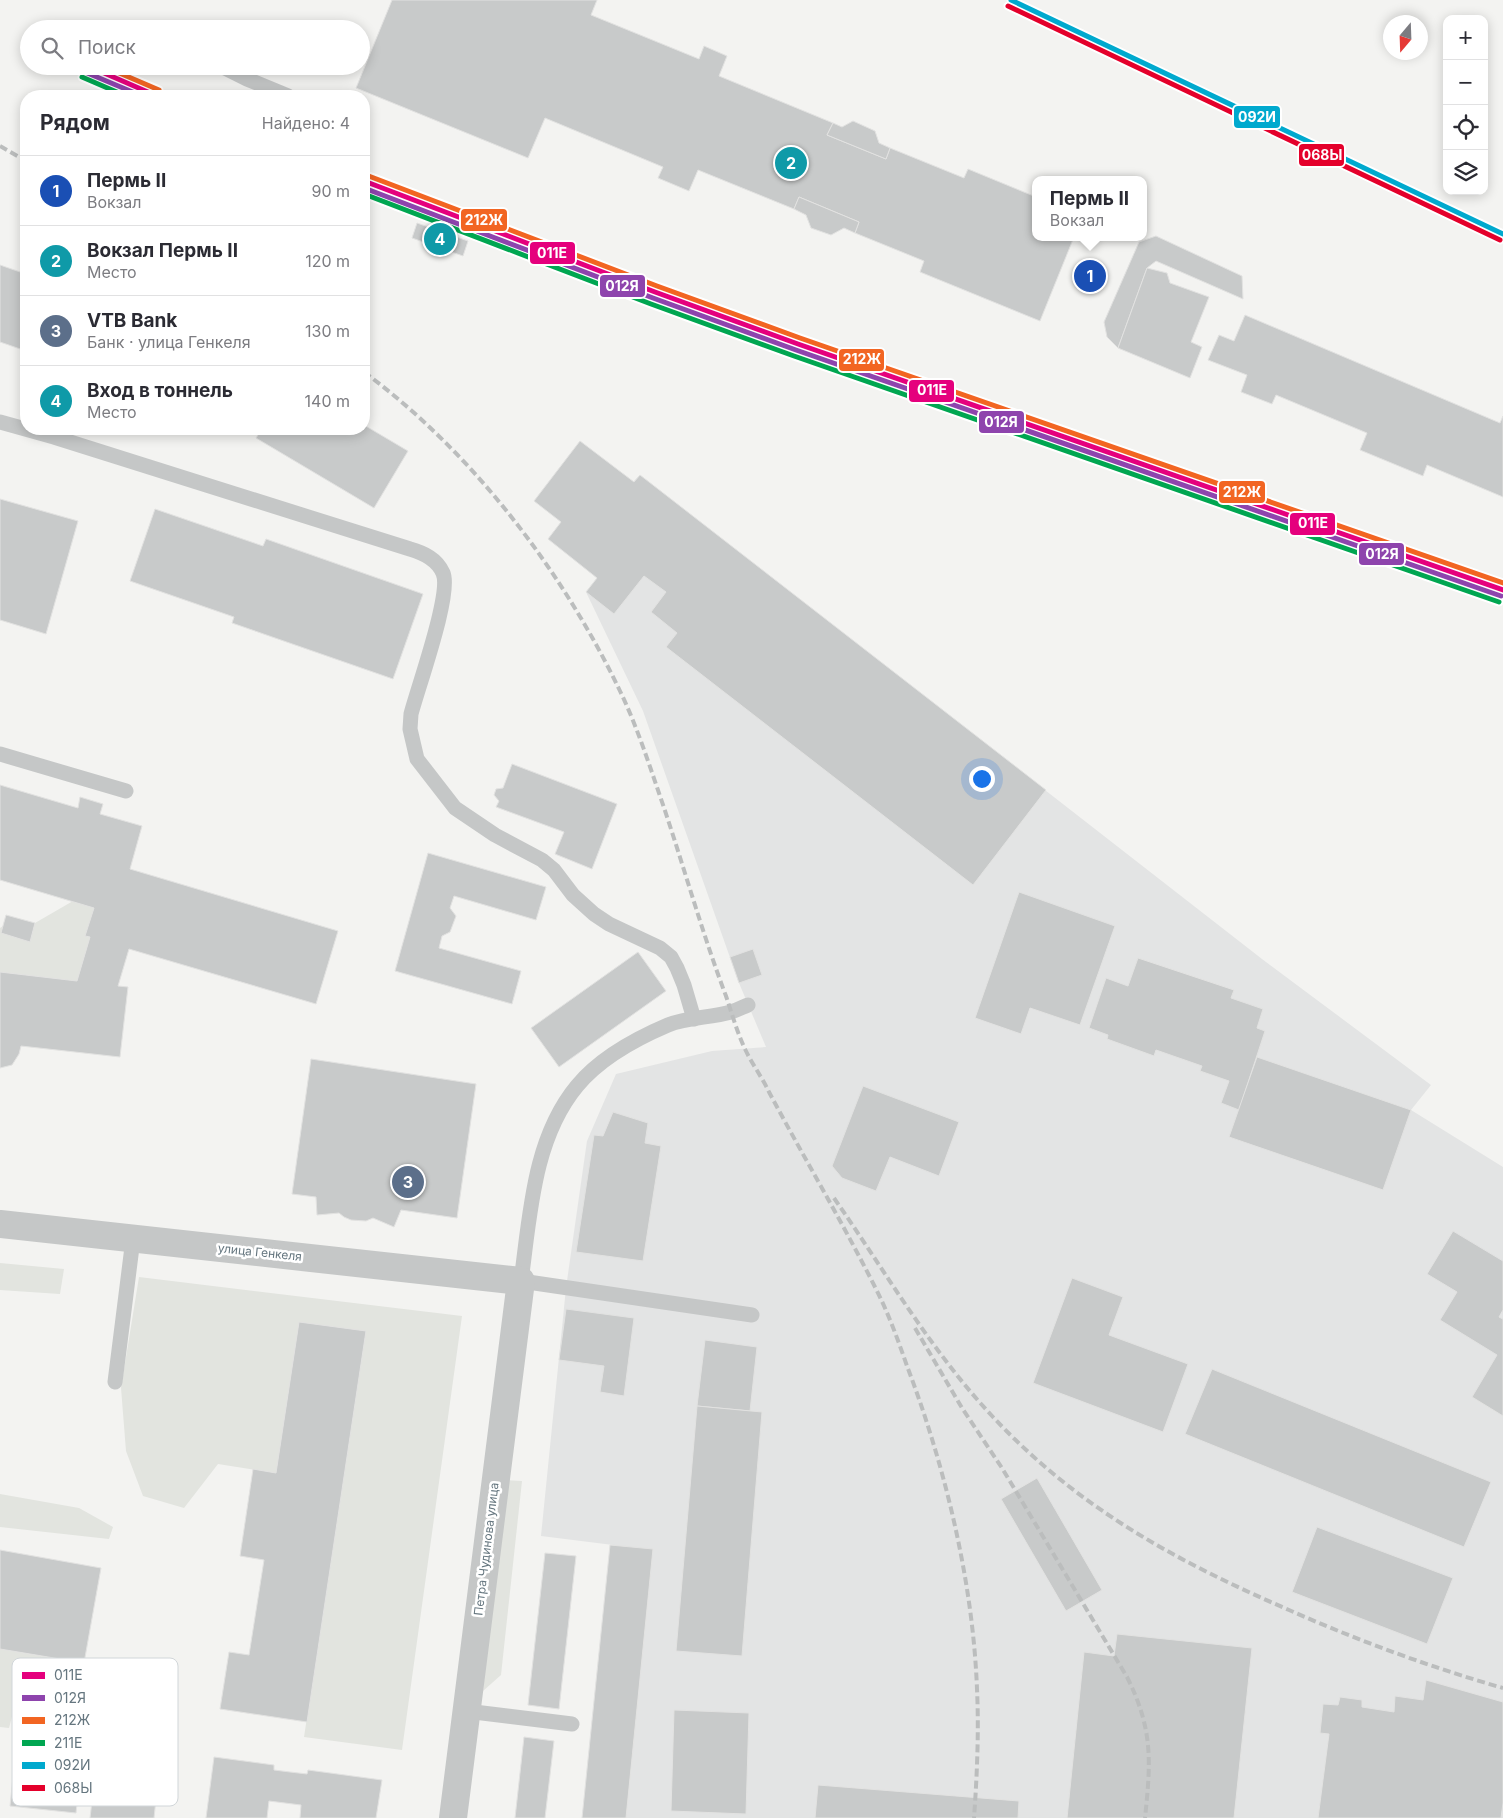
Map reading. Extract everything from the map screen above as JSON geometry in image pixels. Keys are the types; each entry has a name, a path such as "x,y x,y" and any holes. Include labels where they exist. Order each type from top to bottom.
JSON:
{"street":[{"name":"улица Генкеля","path":"0,1224 521,1281"},
{"name":"Петра Чудинова улица","path":"453,1818 521,1281"}],"lane":[{"path":"238,75 273,90"},
{"path":"0,422 20,428"},
{"path":"47,435 410,549 433,559 444,574 446,584 441,612 411,714 410,729 417,758 445,796 467,817 495,835 542,860 554,870 584,906 609,924 660,948 671,956 684,984 694,1018"},
{"path":"0,754 126,791"},
{"path":"748,1005 732,1012 670,1024 646,1035 618,1050 595,1068 577,1086 553,1127 536,1178 521,1281 752,1315"},
{"path":"115,1382 133,1238"},
{"path":"466,1711 572,1724"}],"shaded area":[{"path":"580,441 633,482 640,475 1262,959 1431,1085 1411,1110 1503,1167 1503,1818 626,1818 653,1550 541,1536 566,1288 587,1141 616,1074 712,1051 766,1047 739,983 643,711 586,592 597,578 548,539 561,522 534,501"},
{"path":"73,901 94,908 86,935 90,937 77,981 0,972 0,928 3,926 1,933 30,941 35,923"},
{"path":"0,1263 64,1269 60,1294 0,1290"},
{"path":"139,1277 462,1316 402,1750 304,1737 366,1331 299,1322 276,1473 218,1464 184,1508 143,1496 126,1451 121,1388"},
{"path":"505,1480 522,1481 501,1675 483,1691"},
{"path":"0,1494 79,1508 113,1527 109,1539 0,1527"},
{"path":"0,1649 52,1658 12,1658 12,1717 9,1728 0,1727"}],"building":[{"path":"392,0 597,0 591,15 699,59 704,46 727,56 719,76 833,123 827,135 886,159 890,148 964,178 968,169 1032,195 1032,241 1072,241 1040,321 920,272 924,261 855,233 859,222 799,197 794,209 698,170 689,191 658,178 663,167 545,118 528,158 370,94 370,90 356,88 361,75 370,75 370,54"},
{"path":"853,121 875,131 879,143 890,148 886,159 827,135 833,123 842,127"},
{"path":"799,197 859,222 855,233 844,228 831,235 811,228 806,215 794,209"},
{"path":"417,223 468,241 463,256 412,238"},
{"path":"1156,236 1242,276 1243,299 1156,261 1147,268 1118,348 1107,337 1104,322 1139,242 1147,241 1147,239"},
{"path":"0,265 20,272 20,349 0,342"},
{"path":"1147,268 1167,273 1170,283 1209,297 1191,342 1202,347 1190,378 1118,348"},
{"path":"1245,315 1500,423 1503,416 1503,497 1427,465 1423,476 1360,450 1367,433 1276,395 1272,404 1241,392 1247,375 1208,360 1219,335 1234,341"},
{"path":"370,429 408,451 374,508 256,438 258,435 370,435"},
{"path":"580,441 634,482 640,475 1046,790 973,885 666,647 677,633 651,612 666,592 644,576 614,614 586,592 597,578 548,539 561,522 534,501"},
{"path":"0,499 78,521 46,634 0,620"},
{"path":"155,509 263,546 266,539 423,594 393,679 232,623 234,617 130,581"},
{"path":"512,764 617,804 592,869 555,854 564,832 496,807 499,801 494,795 496,789 503,788"},
{"path":"0,785 78,808 80,797 103,804 100,814 142,826 130,869 338,931 316,1004 129,949 118,986 128,987 120,1057 21,1046 19,1054 12,1065 0,1068 0,972 77,981 90,937 85,936 94,908 0,880"},
{"path":"428,853 546,887 536,920 454,896 450,908 456,916 450,932 442,936 439,948 521,971 512,1004 395,971"},
{"path":"1019,892 1115,926 1080,1025 1030,1008 1021,1034 975,1018"},
{"path":"6,915 35,923 30,942 1,933"},
{"path":"753,949 762,975 739,983 730,957"},
{"path":"638,952 666,991 559,1067 531,1028"},
{"path":"1138,958 1234,990 1231,998 1263,1009 1257,1028 1265,1031 1239,1110 1221,1103 1229,1081 1200,1071 1202,1066 1156,1050 1154,1056 1107,1039 1108,1035 1089,1028 1106,978 1128,986"},
{"path":"1257,1057 1411,1110 1383,1190 1229,1137"},
{"path":"311,1059 476,1084 457,1218 401,1210 394,1227 373,1218 366,1221 351,1220 339,1213 317,1215 316,1197 292,1194"},
{"path":"863,1086 959,1122 939,1176 890,1157 876,1191 842,1178 832,1166"},
{"path":"613,1112 648,1123 645,1143 661,1146 643,1261 576,1252 594,1135 603,1136"},
{"path":"1453,1231 1503,1261 1503,1310 1499,1317 1503,1319 1503,1416 1472,1397 1497,1355 1440,1320 1457,1292 1427,1274"},
{"path":"1072,1278 1123,1297 1109,1335 1188,1364 1163,1432 1033,1383"},
{"path":"566,1309 634,1318 624,1396 600,1392 604,1366 559,1360"},
{"path":"299,1322 366,1331 307,1722 220,1709 229,1652 249,1655 264,1560 240,1556 253,1469 276,1473"},
{"path":"705,1340 757,1347 750,1411 697,1406"},
{"path":"1212,1369 1491,1482 1464,1547 1185,1434"},
{"path":"697,1406 762,1412 742,1656 676,1651"},
{"path":"1037,1478 1102,1590 1066,1611 1001,1499"},
{"path":"1317,1527 1453,1578 1427,1644 1292,1592"},
{"path":"610,1545 653,1549 626,1818 582,1818"},
{"path":"0,1550 101,1568 85,1658 54,1658 0,1649"},
{"path":"545,1553 576,1556 559,1709 528,1705"},
{"path":"1117,1634 1252,1648 1234,1818 1067,1818 1084,1652 1114,1656"},
{"path":"1426,1680 1503,1702 1503,1803 1501,1818 1318,1818 1329,1734 1320,1733 1323,1704 1338,1705 1340,1697 1362,1700 1362,1707 1394,1712 1395,1696 1423,1700"},
{"path":"674,1710 749,1713 746,1814 671,1811"},
{"path":"524,1737 554,1741 545,1818 515,1818"},
{"path":"214,1757 274,1765 274,1770 307,1774 308,1770 382,1780 376,1818 300,1818 301,1805 269,1801 267,1818 206,1818"},
{"path":"818,1785 1019,1801 1018,1818 815,1818"},
{"path":"12,1786 12,1806 77,1806 76,1813 10,1806"},
{"path":"91,1806 155,1806 154,1818 90,1818"}],"railway":[{"path":"0,146 20,158"},
{"path":"370,377 404,404 441,439 477,476 511,516 571,601 597,646 620,691 642,743 708,946 742,1043 851,1240 889,1318 921,1404 945,1484 955,1525 970,1607 978,1721 974,1818"},
{"path":"834,1198 909,1310 970,1392 1025,1449 1059,1479 1094,1505 1168,1551 1247,1591 1368,1643 1503,1688"},
{"path":"915,1328 962,1408 1002,1468 1127,1677 1142,1713 1146,1729 1149,1762 1145,1818"}],"transit line":[{"name":"092И","path":"1011,0 1503,234"},
{"name":"068Ы","path":"1008,6 1500,240"},
{"name":"012Я","path":"92,75 128,90"},
{"name":"011Е","path":"109,75 143,90"},
{"name":"212Ж","path":"124,75 159,90"},
{"name":"211Е","path":"82,77 112,90"},
{"name":"212Ж","path":"370,177 657,286 800,338 1503,583"},
{"name":"011Е","path":"370,183 655,292 798,344 1503,590"},
{"name":"012Я","path":"370,190 653,298 796,350 1501,596"},
{"name":"211Е","path":"370,196 651,304 794,356 1499,602"}],"place":[{"name":"Вокзал Пермь II","path":"791,163"},
{"name":"Вход в тоннель","path":"440,239"},
{"name":"Пермь II","path":"1090,276"},
{"name":"VTB Bank","path":"408,1182"}]}
